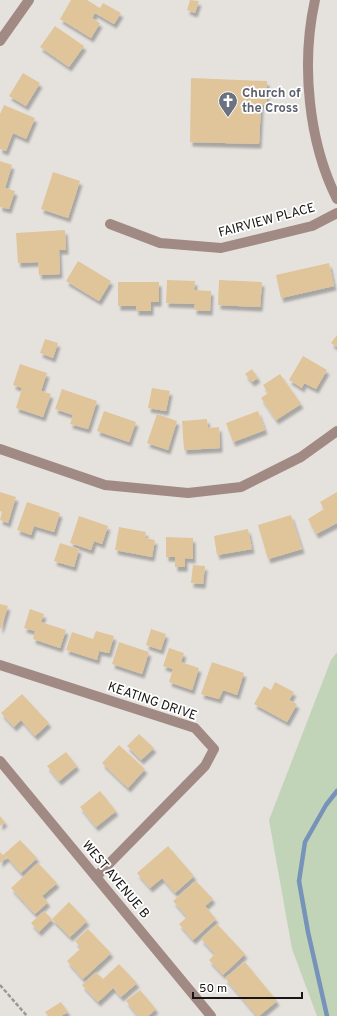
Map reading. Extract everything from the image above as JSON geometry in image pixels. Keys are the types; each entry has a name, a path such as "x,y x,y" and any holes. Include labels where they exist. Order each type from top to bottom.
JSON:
{"street":[{"path":"0,41 28,0"},
{"path":"315,0 309,45 309,98 321,156 326,173 337,199"},
{"name":"FAIRVIEW PLACE","path":"110,224 160,243 221,248 312,226 337,213"},
{"path":"0,449 105,485 188,493 242,487 301,457 337,431"},
{"name":"KEATING DRIVE","path":"0,665 194,728 214,749 205,766 96,877"},
{"name":"WEST AVENUE B","path":"0,761 210,1016"}],"path":[{"path":"0,985 27,1016"}],"green space":[{"path":"337,652 337,1016 317,1016 292,949 269,820 331,660"}],"building":[{"path":"71,0 87,0 100,8 103,3 121,13 114,24 95,13 92,18 100,23 91,38 60,19"},
{"path":"190,0 199,1 195,13 187,10"},
{"path":"55,26 84,46 69,67 40,47"},
{"path":"23,73 40,83 26,106 9,96"},
{"path":"191,78 267,81 267,105 261,105 259,144 190,142"},
{"path":"4,105 35,118 26,139 13,133 6,151 0,149 0,114"},
{"path":"0,161 12,165 5,188 15,191 9,209 0,207"},
{"path":"53,172 80,181 68,218 41,209"},
{"path":"65,230 66,250 59,250 60,274 39,275 38,262 18,263 16,233"},
{"path":"78,261 111,281 99,301 66,281"},
{"path":"329,263 334,286 281,298 276,275"},
{"path":"167,280 195,281 194,290 211,291 210,311 194,310 195,304 166,303"},
{"path":"219,280 262,282 260,307 218,305"},
{"path":"118,282 159,282 159,302 151,302 151,311 136,311 136,306 118,306"},
{"path":"337,335 337,347 331,343"},
{"path":"45,339 58,343 53,358 40,353"},
{"path":"303,356 327,370 316,389 304,383 302,388 289,380"},
{"path":"20,364 47,373 41,391 51,394 43,417 16,408 22,388 13,385"},
{"path":"252,369 258,378 252,382 245,374"},
{"path":"280,374 301,404 276,420 261,398 268,393 263,385"},
{"path":"152,388 170,391 166,411 148,408"},
{"path":"62,389 97,401 88,429 70,424 73,415 55,409"},
{"path":"104,411 136,422 129,442 97,431"},
{"path":"258,411 265,430 233,442 226,423"},
{"path":"157,414 177,421 168,450 147,443"},
{"path":"207,419 208,428 219,427 220,448 184,450 182,421"},
{"path":"0,492 16,497 8,523 0,520 2,512 0,511"},
{"path":"337,492 337,523 316,534 308,519 324,509 320,502"},
{"path":"27,502 60,513 54,532 34,526 31,535 17,530"},
{"path":"291,515 302,549 268,559 258,525"},
{"path":"79,516 108,526 102,544 94,541 91,550 70,543"},
{"path":"119,527 146,532 145,538 155,540 152,557 115,550"},
{"path":"248,529 252,549 217,555 214,536"},
{"path":"166,537 193,538 193,559 185,558 185,567 175,567 175,557 166,557"},
{"path":"60,543 79,549 74,567 54,561"},
{"path":"193,565 205,566 203,584 191,583"},
{"path":"0,604 8,606 1,629 0,628"},
{"path":"30,609 44,614 41,622 66,630 60,648 33,639 35,631 24,628"},
{"path":"151,629 166,634 161,650 146,645"},
{"path":"96,631 114,636 109,653 99,651 97,660 66,650 72,632 93,639"},
{"path":"119,642 149,652 142,674 112,664"},
{"path":"169,648 184,653 181,662 199,668 192,690 169,682 173,669 163,666"},
{"path":"212,662 244,673 237,695 223,690 219,699 201,694"},
{"path":"275,682 294,692 289,700 297,704 287,722 254,704 264,686 271,690"},
{"path":"22,694 49,723 35,736 21,720 14,727 1,713"},
{"path":"139,734 154,748 141,760 127,746"},
{"path":"119,745 145,769 128,788 102,763"},
{"path":"66,752 77,766 59,781 47,766"},
{"path":"100,791 116,811 96,827 80,807"},
{"path":"0,816 5,822 0,826"},
{"path":"20,840 37,858 21,873 7,857 0,863 0,852 3,855"},
{"path":"168,846 194,876 175,893 162,878 150,888 137,873"},
{"path":"38,863 57,883 42,896 48,902 35,914 11,888"},
{"path":"196,881 213,899 205,906 216,919 193,940 179,924 187,917 173,901"},
{"path":"69,902 87,921 70,937 52,919"},
{"path":"44,911 52,919 39,932 31,923"},
{"path":"217,924 245,954 223,975 209,960 215,954 201,939"},
{"path":"88,929 111,953 83,979 67,961 81,948 75,941"},
{"path":"245,962 277,1001 259,1016 257,1016 225,978"},
{"path":"119,964 137,983 121,997 113,988 98,1002 82,985 96,972 103,979"},
{"path":"140,990 156,1009 148,1016 138,1016 126,1001"},
{"path":"61,1002 68,1012 61,1016 48,1016 45,1012"}],"waterway":[{"path":"327,1016 308,932 299,881 305,842 326,805 337,791"}],"place":[{"name":"Church of the Cross","path":"228,118"}]}
